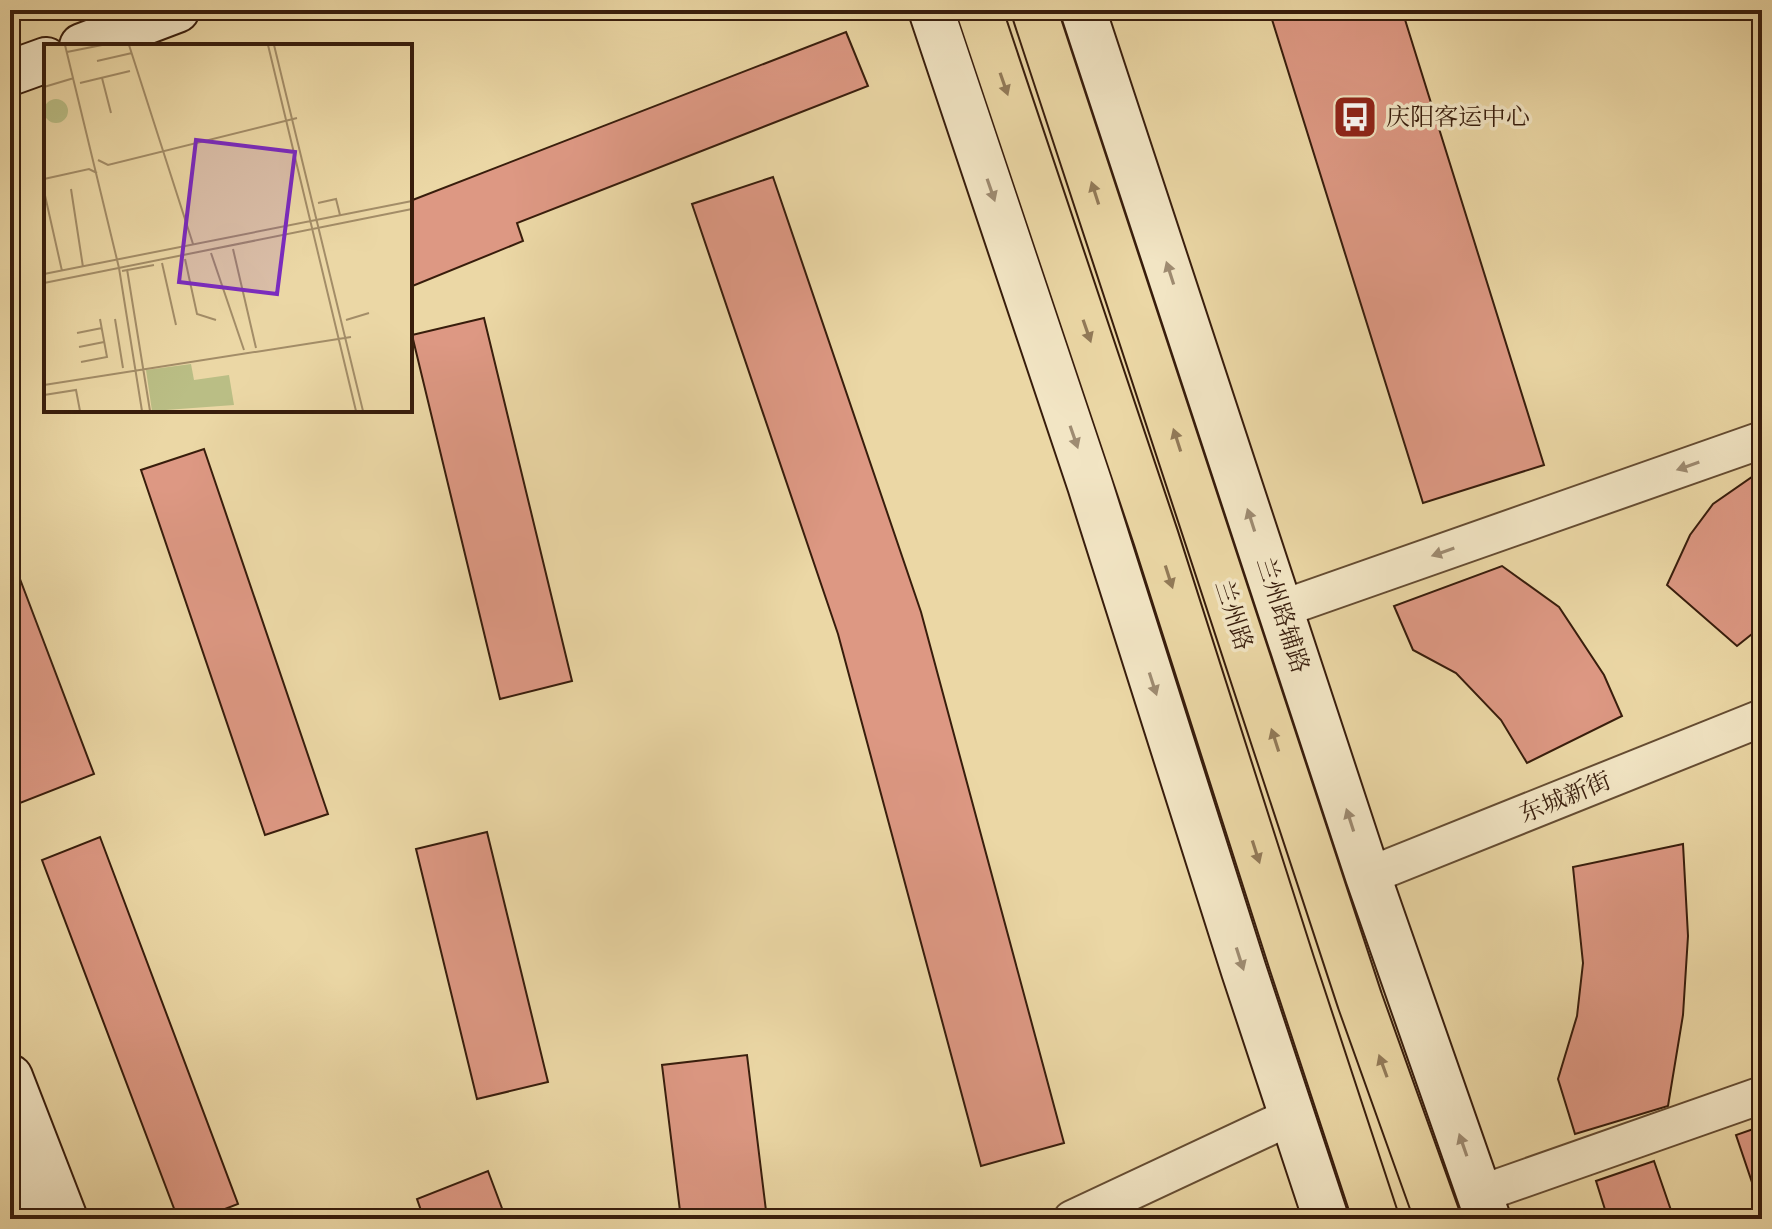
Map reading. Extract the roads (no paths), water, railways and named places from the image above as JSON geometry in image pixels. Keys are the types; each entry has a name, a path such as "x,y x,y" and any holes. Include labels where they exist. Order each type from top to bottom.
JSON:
{"main road":[{"path":"979,10 1161,554 1376,1219"},
{"name":"兰州路","path":"1034,10 1360,1001 1438,1219"}],"street":[{"path":"87,44 177,10"},
{"path":"931,10 1085,470 1326,1219"},
{"name":"兰州路辅路","path":"1083,10 1368,876 1484,1206"},
{"path":"10,73 44,61"},
{"path":"1281,609 1762,440"},
{"name":"东城新街","path":"1368,876 1762,718"},
{"path":"10,1077 65,1219"},
{"path":"1484,1206 1762,1095"},
{"path":"1072,1219 1292,1116"},
{"path":"10,1163 31,1219"}],"place":[{"name":"庆阳客运中心","path":"1355,117"}]}
